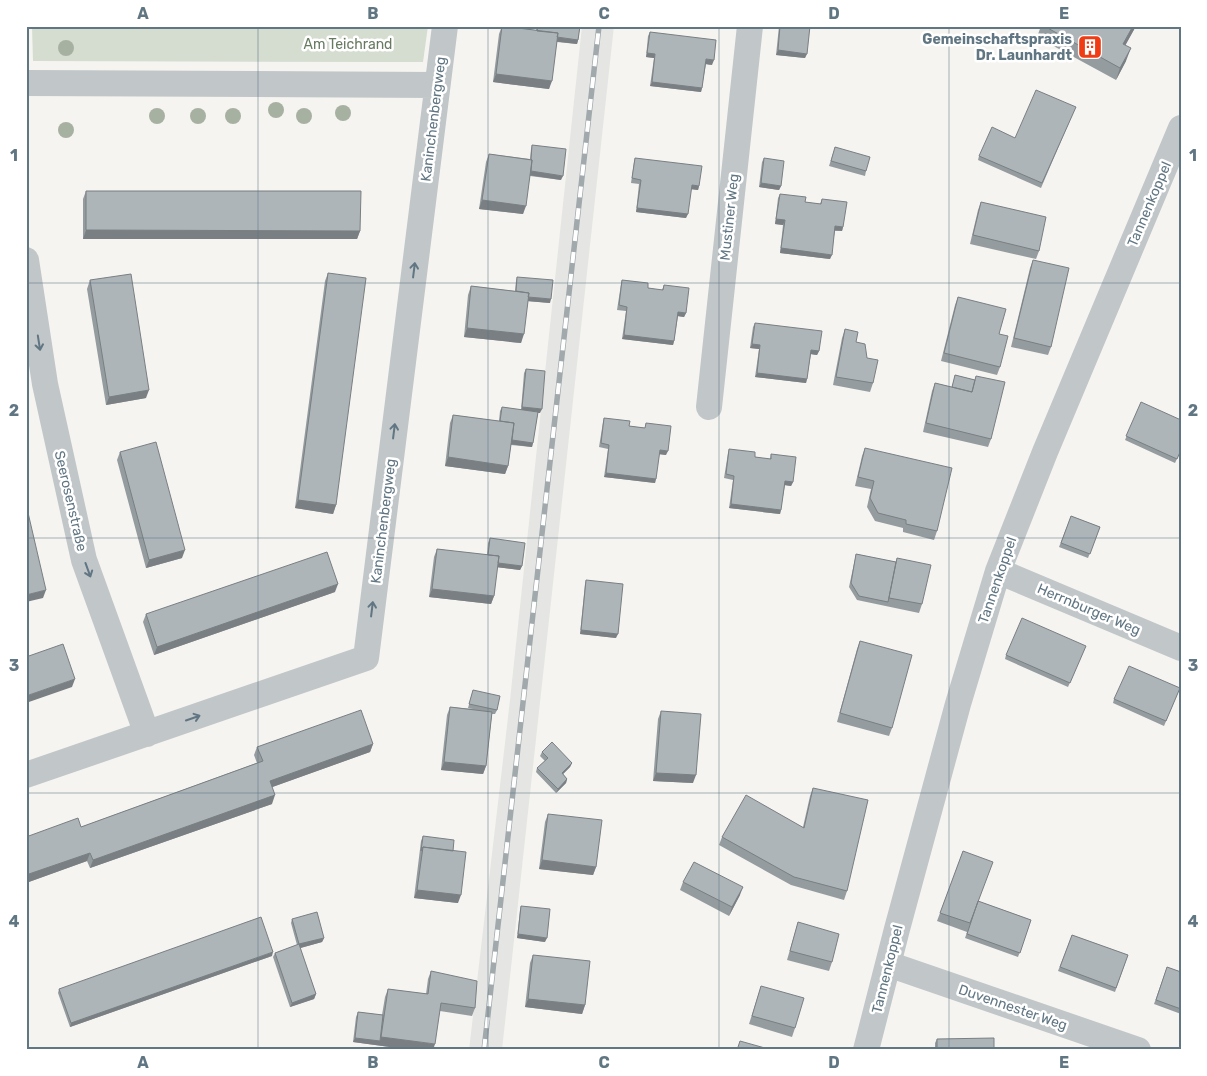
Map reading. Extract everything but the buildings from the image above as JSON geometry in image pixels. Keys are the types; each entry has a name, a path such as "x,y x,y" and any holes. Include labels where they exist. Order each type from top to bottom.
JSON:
{"street":[{"name":"Kaninchenbergweg","path":"26,775 366,658 445,26"},
{"name":"Mustiner Weg","path":"708,408 750,26"},
{"path":"26,83 437,85"},
{"name":"Tannenkoppel","path":"866,1050 958,704 998,571 1045,452 1181,128"},
{"name":"Seerosenstraße","path":"26,260 45,384 84,560 147,734"},
{"name":"Herrnburger Weg","path":"998,571 1181,648"},
{"name":"Duvennester Weg","path":"888,964 1138,1050"}],"shaded area":[{"path":"582,26 614,26 502,1050 469,1050 510,700"}],"green space":[{"name":"Am Teichrand","path":"32,26 428,26 423,62 383,62 33,61"}],"railway":[{"path":"484,1050 599,26"}],"place":[{"name":"Gemeinschaftspraxis Dr. Launhardt","path":"1090,47"}]}
